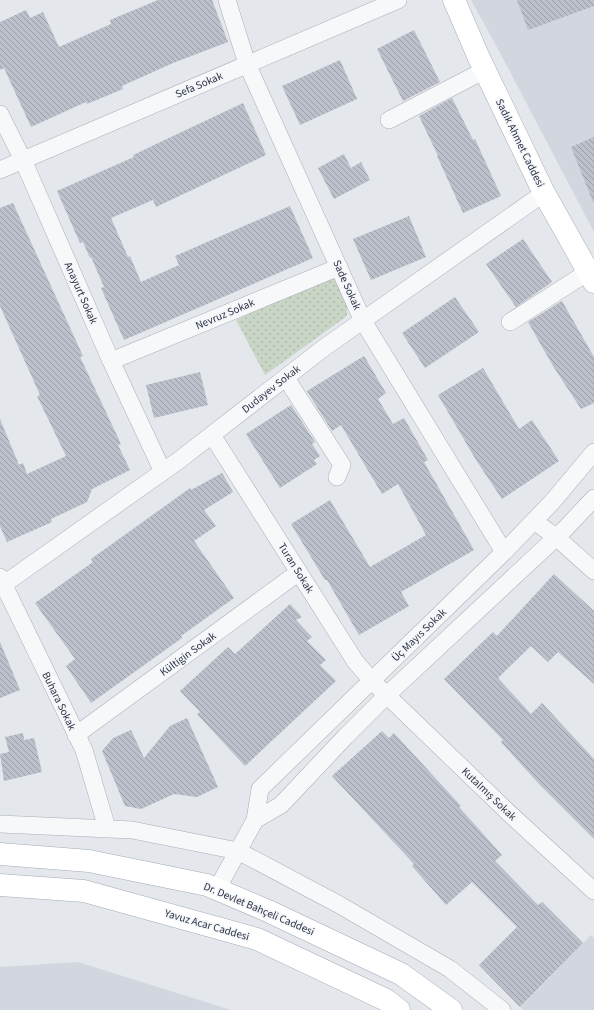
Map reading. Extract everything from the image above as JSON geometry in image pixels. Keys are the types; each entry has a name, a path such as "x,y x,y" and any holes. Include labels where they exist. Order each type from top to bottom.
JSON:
{"main road":[{"name":"Sadık Ahmet Caddesi","path":"454,0 485,70 544,193 592,276"},
{"name":"Dr. Devlet Bahçeli Caddesi","path":"0,854 89,861 207,885 268,911 401,974 451,1010"},
{"name":"Yavuz Acar Caddesi","path":"0,885 84,891 257,939 386,1000 399,1010"}],"street":[{"name":"Sade Sokak","path":"226,0 247,64 363,321 504,552"},
{"name":"Sefa Sokak","path":"0,170 398,0"},
{"path":"389,120 485,70"},
{"name":"Anayurt Sokak","path":"0,114 23,160 111,361 163,472"},
{"name":"Dudayev Sokak","path":"1,583 163,472 363,321 544,193"},
{"name":"Nevruz Sokak","path":"111,361 339,267"},
{"path":"510,322 592,276"},
{"path":"286,378 342,465 337,477"},
{"name":"Turan Sokak","path":"212,435 300,572 355,662 387,695"},
{"name":"Üç Mayıs Sokak","path":"217,889 255,820 260,789 504,552 534,521 594,452"},
{"name":"Üç Mayıs Sokak","path":"255,820 281,805 345,736 556,537 594,498"},
{"path":"534,521 556,537 594,571"},
{"name":"Kültigin Sokak","path":"76,735 300,572"},
{"name":"Buhara Sokak","path":"1,583 84,750 107,828"},
{"name":"Kutalmış Sokak","path":"387,695 510,814 594,891"},
{"path":"0,824 132,830 238,851 338,904 450,969 502,1010"}],"shaded area":[{"path":"471,0 594,0 594,232 498,49"},
{"path":"591,935 594,938 594,1010 523,1010 521,1007"},
{"path":"78,962 231,1010 0,1010 0,967"}],"green space":[{"path":"333,274 347,305 347,316 265,375 236,320"}],"building":[{"path":"158,0 212,0 228,42 173,63 122,86 123,89 87,104 86,102 31,127 4,68 0,70 0,22 26,10 30,18 43,12 59,47 111,24 110,20"},
{"path":"517,0 594,0 594,6 528,30"},
{"path":"414,30 440,82 403,101 377,49"},
{"path":"340,60 357,99 300,125 282,86"},
{"path":"452,98 473,140 475,139 501,196 463,213 419,116"},
{"path":"243,103 266,155 156,207 153,200 111,218 128,257 130,256 141,282 179,265 175,256 290,206 313,258 124,340 101,288 104,287 91,257 90,258 83,242 80,243 57,191 134,157 133,155"},
{"path":"594,137 594,202 593,202 571,147"},
{"path":"344,154 351,168 361,162 370,180 334,199 318,168"},
{"path":"13,203 83,356 80,357 121,444 118,445 130,470 92,489 87,502 51,519 52,522 7,542 0,526 0,419 19,465 23,463 27,474 66,456 37,396 40,395 0,306 0,208"},
{"path":"409,216 426,257 371,280 353,239"},
{"path":"523,239 552,282 516,307 486,264"},
{"path":"455,297 479,332 425,368 402,333"},
{"path":"562,301 594,357 594,403 581,409 553,366 528,322"},
{"path":"364,356 386,393 378,399 393,424 404,418 428,460 424,462 474,550 401,592 409,606 359,635 327,580 325,580 291,524 330,500 370,567 426,535 398,484 382,494 341,425 332,431 307,391"},
{"path":"483,368 519,429 532,420 559,461 502,499 476,460 438,395"},
{"path":"200,372 208,405 154,418 146,385"},
{"path":"291,405 315,442 312,444 320,456 314,460 317,464 280,488 246,434"},
{"path":"222,473 233,492 204,510 216,526 194,541 234,598 181,636 182,638 91,703 66,666 75,659 35,603 93,562 91,559 190,488 191,490"},
{"path":"554,574 594,611 594,684 558,652 548,662 531,646 498,678 531,714 542,703 594,759 594,839 539,784 501,742 503,740 444,679 493,632 497,636"},
{"path":"290,604 302,617 296,620 312,637 307,641 326,660 320,665 336,681 245,766 197,714 200,712 180,691 228,647 235,654"},
{"path":"0,642 20,690 0,698"},
{"path":"187,718 218,787 197,797 174,794 141,809 125,806 102,751 113,738 131,730 144,758 170,726"},
{"path":"382,731 389,738 394,733 461,806 459,807 502,855 495,861 538,905 542,902 583,943 520,1007 479,965 517,927 472,882 446,905 412,866 414,864 332,776"},
{"path":"23,733 24,740 34,738 42,772 4,781 0,754 9,752 5,737"}]}
